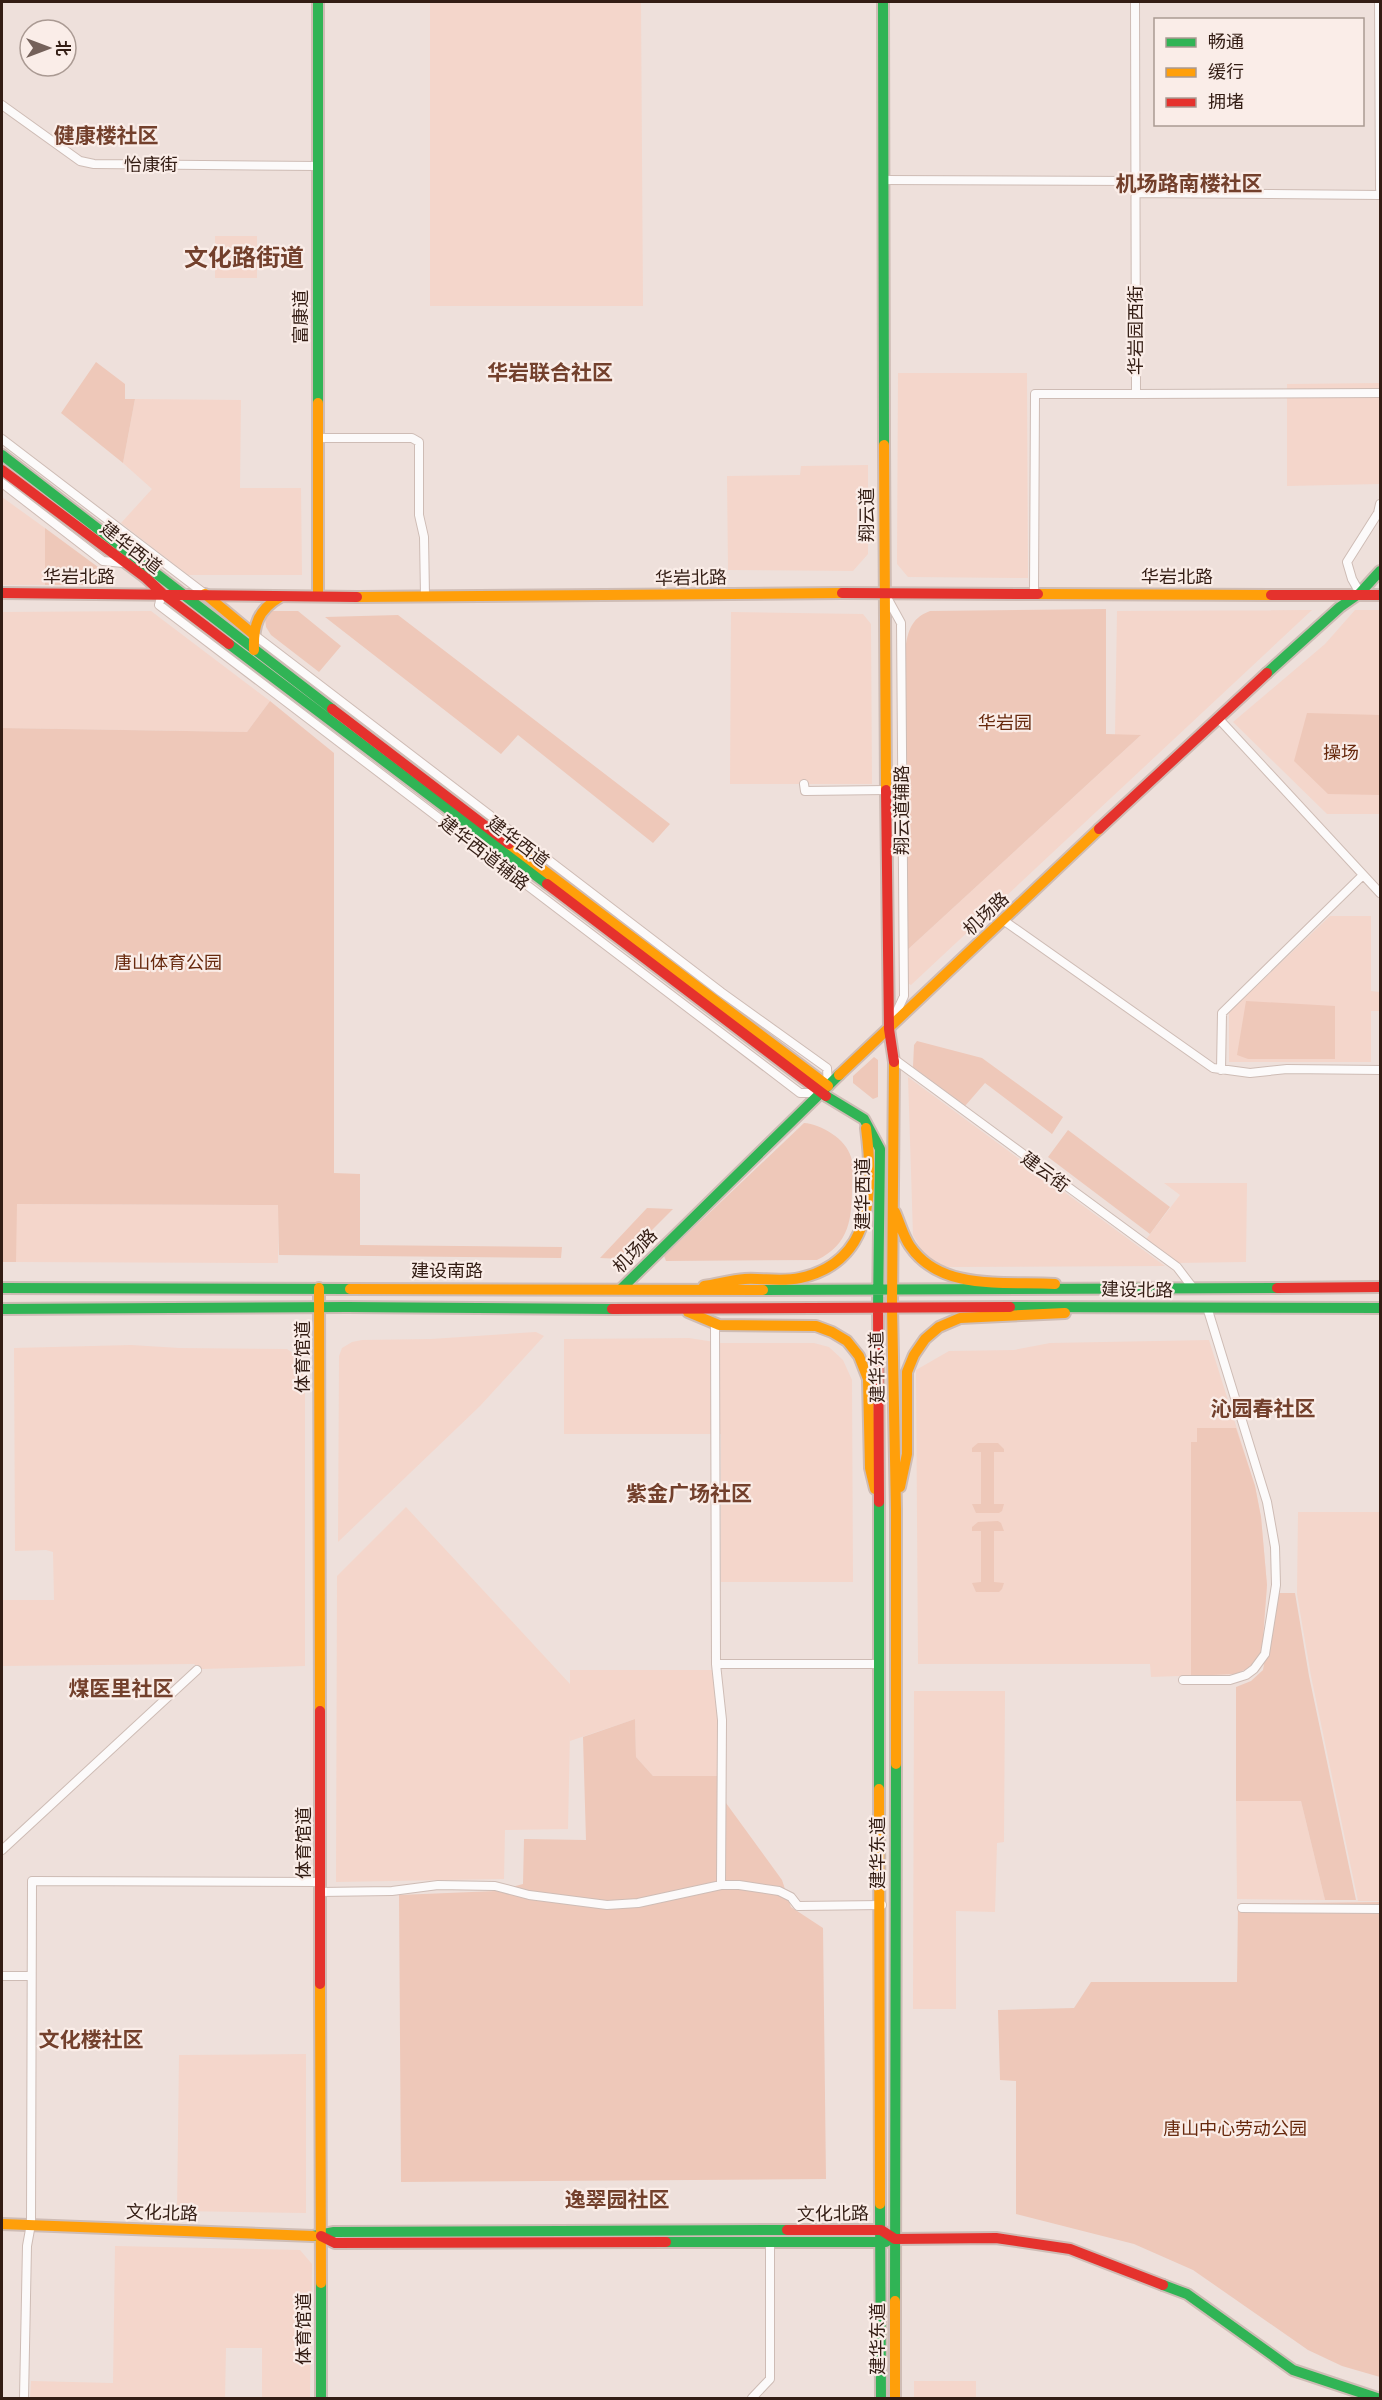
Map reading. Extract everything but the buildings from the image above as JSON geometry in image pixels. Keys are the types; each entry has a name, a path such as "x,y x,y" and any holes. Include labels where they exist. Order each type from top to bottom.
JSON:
{"main road":[{"name":"富康道","path":"318,2 318,596"},
{"name":"翔云道","path":"883,2 884,592 889,1029"},
{"name":"建华西道","path":"2,455 864,1119 880,1149 878,1309"},
{"name":"建华西道","path":"2,470 123,563 147,578 162,593 825,1090"},
{"name":"机场路","path":"621,1289 846,1068 872,1046 912,1004 1218,718 1340,607 1360,593 1380,571"},
{"name":"华岩北路","path":"2,594 181,593 425,596 884,592 1360,593 1380,595"},
{"path":"205,594 253,634"},
{"path":"254,650 255,621 265,605 283,596"},
{"name":"建华西道","path":"889,1029 894,1059 892,1307"},
{"path":"872,1046 882,1048 894,1059"},
{"path":"838,1101 838,1083 846,1068"},
{"path":"689,1289 743,1279 800,1278 829,1267 845,1255 857,1240 869,1199 870,1151 864,1119"},
{"path":"893,1206 909,1246 919,1258 941,1274 960,1280 1030,1282 1093,1288"},
{"name":"建设北路","path":"893,1288 1380,1287"},
{"name":"建设南路","path":"2,1288 879,1290 893,1288"},
{"name":"体育馆道","path":"319,1288 321,2398"},
{"path":"896,1509 907,1454 907,1372 910,1359 925,1339 935,1330 957,1319 1044,1316 1104,1306"},
{"name":"建设北路","path":"892,1307 1380,1308"},
{"name":"建设南路","path":"2,1309 684,1310 892,1307"},
{"name":"建华东道","path":"892,1307 896,1509 895,2398"},
{"name":"建华东道","path":"878,1309 882,1905 881,2398"},
{"path":"684,1310 715,1324 819,1325 838,1333 845,1339 864,1365 868,1379 870,1468 880,1509"},
{"name":"文化北路","path":"2,2224 321,2236 334,2232 881,2230 895,2239"},
{"name":"文化北路","path":"321,2236 335,2243 881,2244 895,2239"},
{"path":"895,2239 996,2238 1070,2249 1187,2294 1293,2370 1377,2398"}],"street":[{"name":"华岩园西街","path":"1034,593 1035,394 1136,394 1135,2"},
{"path":"1379,2 1380,189"},
{"name":"怡康街","path":"2,105 80,161 94,164 318,166"},
{"path":"883,180 1136,181"},
{"path":"1136,193 1380,195"},
{"path":"1136,394 1380,393"},
{"path":"318,438 412,438 418,442 418,515 424,537 425,596"},
{"path":"2,439 205,594"},
{"path":"2,483 103,561 123,563"},
{"path":"1360,593 1352,579 1347,562 1378,513 1380,504"},
{"name":"翔云道辅路","path":"884,592 901,623 904,996 889,1029"},
{"name":"建华西道辅路","path":"253,634 721,992 827,1068 825,1090"},
{"path":"1218,718 1380,893"},
{"path":"804,784 805,790 886,790"},
{"path":"1221,1070 1222,1013 1363,875"},
{"path":"1003,920 1213,1068 1250,1073 1287,1069 1380,1070"},
{"name":"建云街","path":"894,1059 1177,1267 1193,1288"},
{"path":"1183,1680 1230,1680 1246,1675 1254,1669 1265,1654 1276,1585 1275,1546 1267,1502 1207,1307"},
{"path":"715,1324 716,1664 722,1720 722,1885"},
{"path":"716,1664 880,1664"},
{"path":"2,1850 196,1670"},
{"path":"24,2398 27,2246 31,2224 32,1881 320,1887 392,1891 438,1885 495,1886 563,1901 607,1905 659,1900 722,1885 779,1891 791,1897 798,1906 882,1905"},
{"path":"1242,1908 1380,1909"},
{"path":"2,1976 32,1976"},
{"path":"752,2398 770,2379 770,2244"}],"shaded area":[{"path":"430,2 641,2 643,306 430,306"},
{"path":"215,236 257,236 257,278 215,278"},
{"path":"898,373 1027,373 1028,578 908,577 897,564"},
{"path":"1380,383 1380,484 1287,486 1287,384"},
{"path":"135,399 241,400 240,488 301,488 302,575 188,575 121,523 152,489 123,463"},
{"path":"868,465 868,554 853,571 728,570 727,476 800,475 801,466"},
{"path":"2,497 45,528 45,585 2,585"},
{"path":"1312,610 911,985 904,981 904,953 1140,736 1115,735 1117,611"},
{"path":"1355,610 1380,610 1380,814 1327,814 1233,722 1325,644"},
{"path":"151,611 270,701 247,732 2,728 2,612"},
{"path":"731,612 863,614 871,624 872,784 730,784"},
{"path":"1330,916 1371,916 1371,991 1380,992 1380,1011 1371,1011 1371,1062 1229,1062 1229,1012"},
{"path":"908,1077 1165,1266 948,1267 936,1263 922,1251 913,1235"},
{"path":"1164,1183 1247,1183 1246,1262 1175,1263 1144,1242 1180,1195"},
{"path":"16,1204 279,1205 278,1263 16,1262"},
{"path":"536,1332 544,1336 480,1406 338,1542 339,1356 342,1348 352,1342 362,1340 431,1339"},
{"path":"689,1338 721,1343 814,1343 829,1347 843,1360 852,1380 853,1582 721,1582 721,1434 564,1434 564,1339"},
{"path":"1209,1340 1255,1486 1261,1517 1267,1585 1262,1650 1235,1674 1151,1677 1150,1664 918,1664 916,1370 949,1351 1014,1350 1050,1343"},
{"path":"131,1345 287,1349 296,1355 301,1364 305,1387 305,1666 201,1669 194,1664 2,1666 2,1600 54,1600 53,1552 46,1550 15,1551 14,1348"},
{"path":"406,1507 570,1684 570,1670 721,1670 719,1776 653,1776 636,1757 635,1719 570,1741 570,1733 568,1829 505,1830 504,1879 336,1882 337,1576"},
{"path":"1298,1512 1380,1512 1380,1901 1358,1901 1311,1676 1297,1594"},
{"path":"914,1691 1005,1691 1004,1842 997,1843 995,1912 956,1911 956,2009 913,2009"},
{"path":"1236,1801 1301,1801 1325,1900 1237,1899"},
{"path":"306,2054 306,2213 177,2211 179,2055"},
{"path":"115,2246 300,2250 312,2264 310,2398 262,2398 262,2348 226,2348 225,2398 30,2398 31,2381 113,2383"},
{"path":"914,2381 976,2381 976,2398 914,2398"}],"green space":[{"path":"96,362 125,384 125,399 135,399 123,463 61,413"},
{"path":"45,528 102,570 107,575 106,585 45,585"},
{"name":"华岩园","path":"1106,609 1106,734 1141,735 904,953 906,644 913,623 930,611"},
{"path":"271,611 298,611 341,646 319,672 271,635 266,627 265,619"},
{"path":"398,615 670,824 653,843 518,735 501,754 325,617"},
{"name":"唐山体育公园","path":"270,701 334,753 334,1173 360,1174 360,1245 562,1247 561,1258 279,1255 278,1205 17,1204 16,1262 2,1262 2,728 247,732"},
{"name":"操场","path":"1307,713 1380,715 1380,795 1328,794 1294,761"},
{"path":"1246,1001 1335,1006 1335,1059 1248,1059 1237,1055"},
{"path":"917,1041 982,1058 1063,1117 1052,1134 985,1083 965,1106 913,1067 914,1045"},
{"path":"874,1057 878,1060 878,1097 873,1099 853,1083 853,1076"},
{"path":"804,1123 818,1126 832,1134 844,1144 852,1160 850,1219 843,1238 828,1254 817,1260 666,1261 664,1256"},
{"path":"1068,1130 1170,1207 1150,1234 1048,1157"},
{"path":"647,1208 673,1209 623,1259 600,1258"},
{"path":"1197,1428 1236,1428 1255,1486 1261,1517 1267,1585 1262,1650 1254,1666 1235,1674 1191,1676 1191,1442 1197,1442"},
{"path":"978,1443 998,1443 1004,1449 1004,1452 994,1452 994,1504 1004,1504 999,1513 976,1513 972,1504 981,1504 981,1452 972,1452 972,1448"},
{"path":"998,1521 1004,1531 994,1531 994,1582 1004,1583 999,1592 976,1592 972,1583 981,1582 981,1531 972,1531 972,1527 978,1522"},
{"path":"1276,1593 1295,1593 1309,1676 1356,1900 1325,1900 1301,1801 1236,1801 1236,1687 1251,1681 1263,1670"},
{"path":"635,1719 636,1757 653,1776 719,1776 718,1792 782,1880 791,1907 823,1928 826,2179 401,2182 399,1895 496,1891 523,1884 524,1839 586,1840 583,1737"},
{"name":"唐山中心劳动公园","path":"1380,1902 1380,2377 1342,2366 1308,2350 1193,2270 1134,2244 1016,2214 1016,2081 1000,2080 998,2010 1074,2008 1091,1982 1237,1982 1238,1904"}],"traffic: fast":[{"path":"318,2 318,403"},
{"path":"883,2 884,445"},
{"path":"2,455 332,709"},
{"path":"1267,673 1340,607 1360,593 1380,571"},
{"path":"229,644 547,884"},
{"path":"621,1289 839,1075"},
{"path":"826,1096 864,1119 880,1149 878,1309"},
{"path":"2,1288 350,1289"},
{"path":"763,1290 1277,1288"},
{"path":"2,1309 347,1307 612,1309"},
{"path":"1010,1307 1380,1308"},
{"path":"879,1502 879,1789"},
{"path":"895,2301 896,1764"},
{"path":"880,2204 881,2398"},
{"path":"313,2236 334,2232 787,2230"},
{"path":"666,2242 886,2242"},
{"path":"321,2283 321,2398"},
{"path":"1163,2285 1187,2294 1293,2370 1377,2398"}],"traffic: slow":[{"path":"318,403 318,596"},
{"path":"884,445 886,790"},
{"path":"357,597 842,593"},
{"path":"205,594 253,634"},
{"path":"1038,594 1271,595"},
{"path":"254,650 258,619 267,607 280,597"},
{"path":"839,1075 1099,829"},
{"path":"509,844 828,1086"},
{"path":"892,1307 894,1062"},
{"path":"704,1286 745,1279 800,1278 824,1269 843,1256 856,1240 864,1220 868,1198 866,1128"},
{"path":"895,1212 910,1246 923,1261 939,1271 976,1281 1055,1284"},
{"path":"319,1288 320,1711"},
{"path":"350,1289 763,1290"},
{"path":"892,1307 896,1509 896,1764"},
{"path":"688,1312 719,1325 816,1326 847,1341 859,1356 868,1379 870,1468 875,1489"},
{"path":"900,1487 907,1454 907,1372 914,1355 925,1339 939,1327 960,1318 1065,1313"},
{"path":"879,1789 880,2204"},
{"path":"320,1984 321,2283"},
{"path":"2,2224 313,2236"},
{"path":"895,2301 895,2398"}],"traffic: jam":[{"path":"2,470 146,578 229,644"},
{"path":"2,593 357,597"},
{"path":"842,593 1038,594"},
{"path":"1271,595 1380,595"},
{"path":"1099,829 1267,673"},
{"path":"332,709 509,844"},
{"path":"886,790 889,1029 894,1062"},
{"path":"547,884 826,1096"},
{"path":"1277,1288 1380,1287"},
{"path":"612,1309 1010,1307"},
{"path":"878,1309 879,1502"},
{"path":"320,1711 320,1984"},
{"path":"787,2230 881,2230 895,2239 996,2238 1070,2249 1163,2285"},
{"path":"321,2236 335,2243 666,2242"}],"district":[{"name":"健康楼社区","path":"106,135"},
{"name":"机场路南楼社区","path":"1189,183"},
{"name":"文化路街道","path":"244,257"},
{"name":"华岩联合社区","path":"550,372"},
{"name":"沁园春社区","path":"1263,1408"},
{"name":"紫金广场社区","path":"689,1493"},
{"name":"煤医里社区","path":"121,1688"},
{"name":"文化楼社区","path":"91,2039"},
{"name":"逸翠园社区","path":"617,2199"}]}
